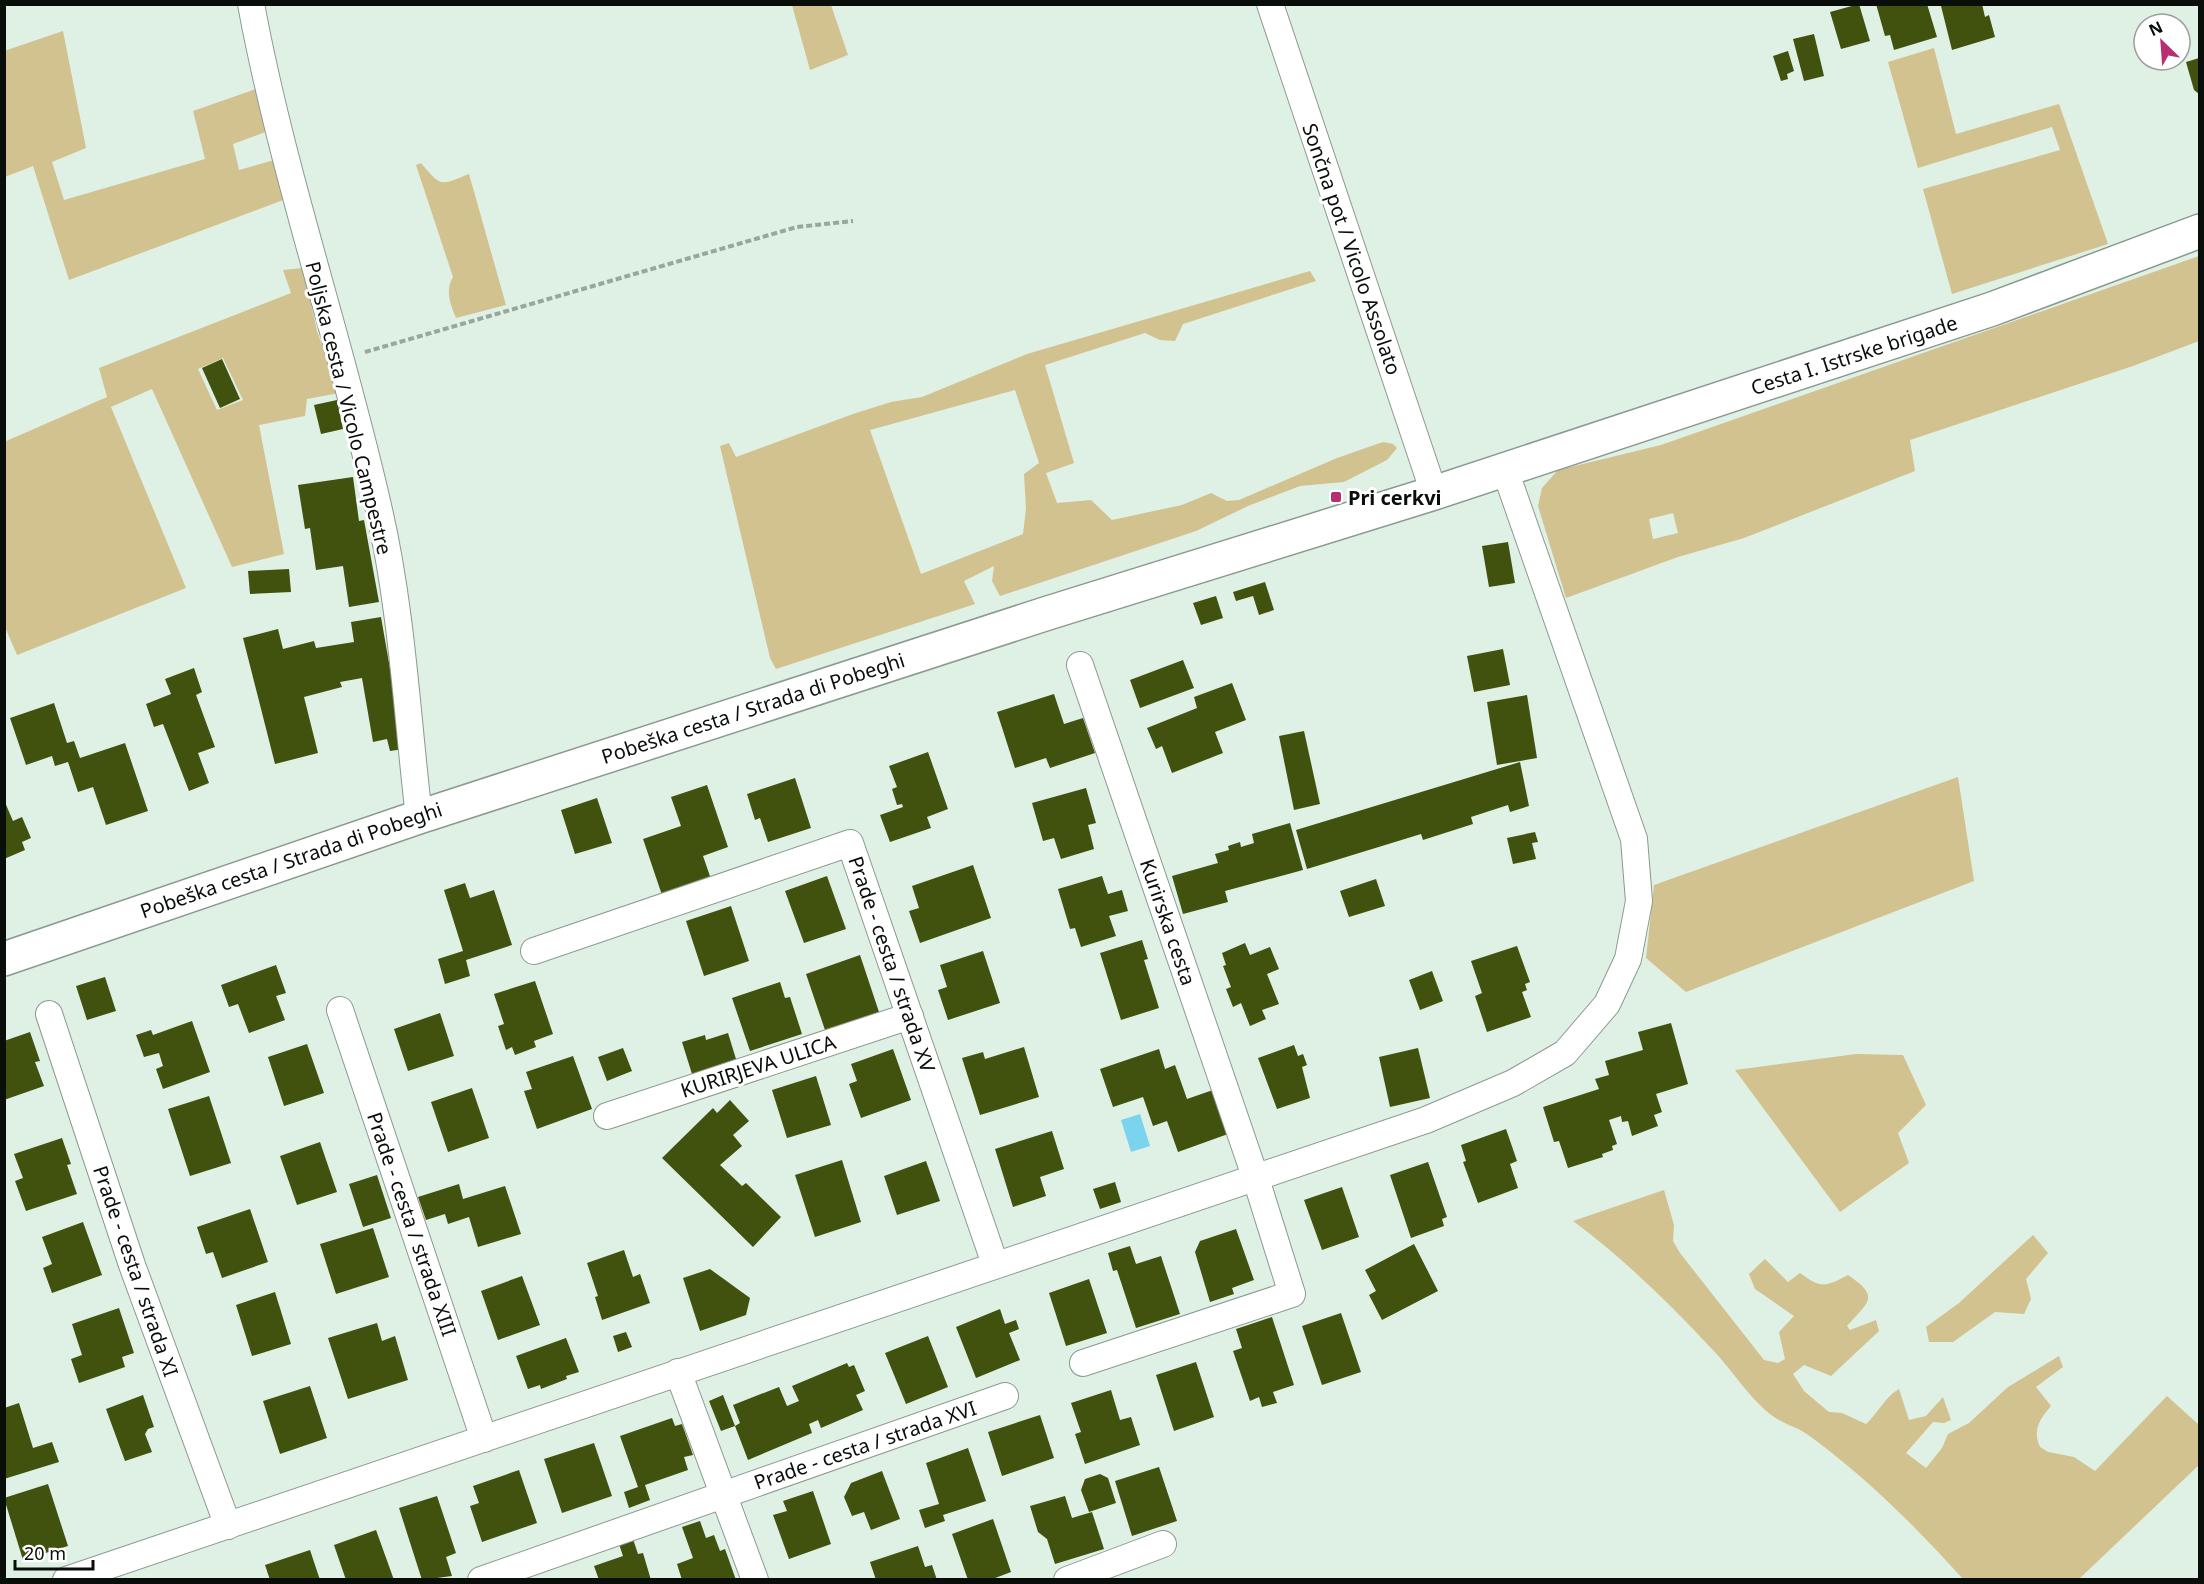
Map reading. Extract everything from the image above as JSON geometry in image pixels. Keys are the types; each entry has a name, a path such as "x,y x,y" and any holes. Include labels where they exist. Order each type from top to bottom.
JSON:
{"street":[{"name":"Poljska cesta / Vicolo Campestre","path":"251,4 269,96 380,512 393,583 418,817"},
{"name":"Sončna pot / Vicolo Assolato","path":"1270,4 1434,493"},
{"name":"Cesta I. Istrske brigade","path":"1505,470 1992,309 2199,231"},
{"name":"Pobeška cesta / Strada di Pobeghi","path":"4,959 418,817 1048,613 1505,470"},
{"path":"66,1580 1426,1120 1513,1083 1565,1053 1606,1004 1628,959 1639,901 1634,839 1505,470"},
{"name":"Kurirska cesta","path":"1080,665 1256,1179 1292,1294 1083,1363"},
{"name":"Prade - cesta / strada XV","path":"534,951 850,843 995,1264"},
{"name":"Prade - cesta / strada XIII","path":"340,1010 484,1438"},
{"name":"Prade - cesta / strada XI","path":"49,1014 132,1265 228,1526"},
{"name":"KURIRJEVA ULICA","path":"607,1116 910,1016"},
{"path":"678,1372 725,1493 755,1580"},
{"name":"Prade - cesta / strada XVI","path":"481,1580 1005,1396"},
{"path":"1067,1580 1163,1544"}],"path":[{"path":"340,364 392,343 479,321 730,246 796,228 853,221"}],"shaded area":[{"path":"792,5 831,5 848,55 810,70"},
{"path":"63,31 86,148 52,162 64,200 205,159 193,111 256,89 268,131 233,144 239,170 278,159 286,199 69,280 33,166 5,177 4,51"},
{"path":"1934,48 1956,134 2059,104 2108,244 1952,294 1923,189 2060,150 2052,127 1918,168 1888,62"},
{"path":"421,163 433,177 442,182 452,181 469,174 506,305 456,318 449,292 453,277 416,165"},
{"path":"2199,256 2199,341 2133,366 1910,440 1915,471 1744,538 1678,557 1566,598 1538,506 1542,488 1558,470 1661,445","holes":["1673,513 1678,533 1653,539 1649,519"]},
{"path":"303,268 317,331 339,393 307,399 305,416 259,425 284,554 232,567 152,389 111,407 186,588 17,655 5,627 4,442 107,397 99,368 291,293 283,270","holes":["223,358 243,400 217,410 198,369"]},
{"path":"1310,271 1316,281 1183,324 1175,341 1160,340 1145,333 1045,365 1074,463 1046,473 1057,503 1091,500 1112,520 1182,505 1211,493 1227,501 1239,500 1337,458 1383,442 1393,444 1397,448 1387,460 1344,482 1300,486 1248,506 1196,531 1000,596 992,581 994,566 964,581 975,604 776,669 770,658 720,446 729,443 736,457 853,414 891,402 922,397 1027,354","holes":["1015,390 1039,463 1024,474 1026,509 1023,534 921,574 870,430"]},
{"path":"1958,777 1974,881 1686,992 1646,958 1654,885"},
{"path":"1856,1054 1903,1055 1926,1105 1898,1133 1909,1163 1840,1212 1735,1070"},
{"path":"1664,1190 1674,1225 1673,1241 1680,1253 1764,1360 1778,1363 1785,1359 1779,1332 1794,1316 1755,1289 1749,1274 1765,1259 1788,1282 1800,1273 1819,1284 1829,1284 1848,1275 1865,1289 1868,1300 1847,1326 1850,1330 1876,1320 1879,1331 1831,1376 1804,1365 1793,1374 1804,1391 1829,1412 1842,1413 1866,1424 1899,1389 1909,1420 1926,1416 1943,1397 1951,1420 1944,1423 1933,1422 1906,1453 1926,1468 1942,1448 1948,1434 1969,1423 2008,1387 2059,1356 2063,1367 2036,1387 2051,1406 2038,1425 2037,1435 2040,1447 2048,1452 2074,1457 2095,1471 2167,1396 2199,1425 2199,1465 2079,1579 1963,1579 1872,1487 1807,1434 1765,1410 1718,1356 1661,1297 1627,1265 1573,1221"},
{"path":"2033,1235 2048,1253 2026,1279 2031,1299 2024,1314 1995,1312 1953,1342 1929,1342 1926,1327 1959,1303"}],"water":[{"path":"1140,1114 1150,1146 1131,1152 1121,1120"}],"building":[{"path":"1859,4 1870,41 1841,49 1830,12"},
{"path":"1876,4 1927,4 1937,37 1894,50 1890,35 1885,36"},
{"path":"1982,4 1985,17 1989,15 1995,37 1952,50 1941,6"},
{"path":"1814,34 1824,76 1804,81 1793,39"},
{"path":"1788,51 1794,71 1787,74 1788,79 1781,81 1773,56"},
{"path":"2199,58 2199,94 2194,90 2189,72 2192,72 2192,60"},
{"path":"222,359 240,399 220,408 202,368"},
{"path":"337,400 343,429 321,434 314,405"},
{"path":"353,477 359,521 364,520 379,602 349,607 343,566 316,570 310,528 305,529 298,485"},
{"path":"1508,542 1515,583 1489,587 1482,546"},
{"path":"289,569 291,592 250,594 248,571"},
{"path":"1265,582 1274,610 1259,615 1253,596 1236,601 1233,592"},
{"path":"1216,596 1223,618 1201,625 1193,603"},
{"path":"381,617 404,749 390,751 387,739 373,742 362,678 340,682 342,687 304,697 318,753 275,764 243,638 278,629 283,649 314,641 316,648 354,642 351,622"},
{"path":"1503,649 1510,685 1474,692 1467,656"},
{"path":"1183,660 1194,688 1140,708 1130,680"},
{"path":"194,668 202,692 196,695 215,747 198,753 209,783 189,791 163,724 154,727 146,704 171,694 165,679"},
{"path":"1232,683 1246,720 1215,732 1223,753 1172,773 1162,746 1156,749 1147,728 1197,708 1194,697"},
{"path":"1054,694 1064,724 1083,718 1095,753 1050,768 1046,758 1015,768 997,712"},
{"path":"1527,695 1537,758 1497,765 1487,702"},
{"path":"54,703 67,743 74,741 80,758 125,743 148,811 106,825 93,787 78,792 68,762 55,766 52,756 26,765 10,718"},
{"path":"1304,731 1320,804 1294,810 1279,736"},
{"path":"928,752 948,809 927,817 931,828 890,842 880,815 903,807 902,804 897,805 892,789 897,787 889,766"},
{"path":"1520,762 1529,806 1510,812 1508,805 1471,817 1473,824 1423,840 1421,834 1307,869 1296,830"},
{"path":"795,778 811,828 768,842 760,818 755,820 747,794"},
{"path":"707,785 728,847 703,856 712,882 663,898 643,839 681,826 671,797"},
{"path":"1086,788 1096,823 1088,825 1094,849 1061,859 1054,838 1043,841 1032,803"},
{"path":"597,798 612,843 575,854 561,810"},
{"path":"4,800 13,821 22,817 31,838 22,842 25,850 4,859"},
{"path":"1290,823 1303,870 1225,891 1228,902 1183,914 1172,876 1218,863 1215,854 1229,850 1228,846 1240,842 1241,847 1254,843 1252,834"},
{"path":"1535,832 1538,842 1532,843 1536,859 1513,864 1507,838"},
{"path":"973,865 991,918 920,943 909,911 919,908 912,886"},
{"path":"827,876 846,929 804,943 785,891"},
{"path":"1102,876 1108,894 1122,890 1128,911 1109,916 1116,936 1081,947 1075,928 1070,929 1058,889"},
{"path":"1376,879 1385,906 1349,917 1340,891"},
{"path":"465,883 470,898 494,890 512,945 466,960 470,976 445,984 438,959 463,951 444,890"},
{"path":"731,906 749,961 704,976 686,921"},
{"path":"1142,940 1148,959 1144,960 1159,1008 1121,1020 1100,953"},
{"path":"1245,943 1250,955 1270,947 1279,969 1267,974 1279,1004 1262,1010 1266,1019 1250,1026 1241,1003 1233,1007 1226,989 1231,987 1223,966 1226,965 1222,953"},
{"path":"1517,946 1530,982 1525,984 1527,990 1522,992 1531,1017 1487,1032 1475,996 1482,993 1471,961"},
{"path":"983,951 1000,1003 948,1020 938,990 947,987 940,965"},
{"path":"860,955 879,1012 825,1030 806,974"},
{"path":"276,965 286,993 276,996 285,1020 249,1033 238,1004 229,1007 221,985"},
{"path":"1432,971 1443,1001 1420,1010 1409,980"},
{"path":"105,977 116,1011 87,1020 76,986"},
{"path":"535,981 553,1034 534,1041 536,1047 515,1055 512,1047 506,1050 498,1026 504,1024 494,994"},
{"path":"780,982 785,998 790,997 802,1034 750,1051 732,998"},
{"path":"440,1013 454,1056 408,1071 394,1029"},
{"path":"192,1021 210,1072 163,1089 156,1069 163,1066 159,1053 144,1057 136,1035 151,1030 153,1035"},
{"path":"1671,1023 1688,1084 1656,1094 1662,1112 1654,1115 1658,1126 1632,1136 1628,1121 1622,1122 1621,1116 1609,1120 1617,1144 1612,1146 1613,1150 1602,1154 1603,1157 1568,1168 1559,1141 1554,1142 1543,1107 1599,1089 1595,1079 1609,1075 1605,1061 1643,1050 1638,1032"},
{"path":"30,1032 40,1061 35,1062 44,1086 4,1100 4,1041"},
{"path":"728,1033 736,1059 692,1074 682,1042 705,1035 706,1040"},
{"path":"307,1044 324,1093 284,1106 268,1057"},
{"path":"1294,1045 1298,1056 1303,1054 1307,1065 1302,1067 1310,1098 1277,1109 1258,1058"},
{"path":"1024,1047 1039,1097 980,1115 962,1058 983,1052 985,1059"},
{"path":"623,1048 632,1071 607,1081 598,1057"},
{"path":"1418,1048 1430,1098 1390,1107 1379,1057"},
{"path":"893,1049 911,1100 861,1118 849,1084 857,1081 851,1064"},
{"path":"1159,1049 1165,1069 1175,1065 1187,1099 1213,1090 1228,1134 1178,1152 1167,1121 1153,1126 1143,1097 1113,1107 1100,1069"},
{"path":"573,1056 592,1109 537,1129 524,1091 532,1089 526,1072"},
{"path":"816,1076 831,1125 787,1138 772,1090"},
{"path":"472,1088 489,1138 448,1152 431,1102"},
{"path":"209,1096 231,1163 190,1176 168,1109"},
{"path":"730,1100 749,1121 733,1135 742,1146 720,1165 742,1186 746,1183 781,1217 753,1247 662,1158 713,1108 717,1113"},
{"path":"1506,1129 1517,1161 1510,1164 1518,1188 1478,1203 1463,1162 1466,1161 1461,1145"},
{"path":"1052,1131 1064,1169 1040,1177 1046,1196 1013,1207 995,1149"},
{"path":"62,1138 71,1164 67,1165 77,1194 26,1211 15,1181 23,1178 14,1154"},
{"path":"320,1142 337,1192 297,1205 280,1156"},
{"path":"842,1160 861,1222 815,1237 795,1175"},
{"path":"926,1161 940,1201 897,1215 884,1176"},
{"path":"1428,1162 1447,1217 1442,1219 1444,1226 1411,1238 1390,1175"},
{"path":"377,1175 391,1218 363,1227 349,1184"},
{"path":"1115,1182 1121,1202 1100,1209 1093,1189"},
{"path":"459,1184 463,1199 505,1186 521,1234 478,1247 469,1217 448,1224 445,1214 426,1220 418,1197"},
{"path":"1342,1187 1359,1237 1322,1250 1304,1200"},
{"path":"250,1209 268,1262 222,1278 213,1252 206,1254 197,1227"},
{"path":"83,1222 102,1275 52,1293 43,1268 52,1264 42,1237"},
{"path":"373,1228 389,1277 336,1294 320,1244"},
{"path":"1236,1229 1254,1280 1232,1288 1234,1294 1210,1302 1195,1252 1200,1241"},
{"path":"1414,1244 1438,1291 1382,1320 1369,1295 1376,1291 1365,1270"},
{"path":"1130,1246 1136,1264 1161,1256 1180,1314 1136,1328 1117,1270 1113,1271 1108,1253"},
{"path":"624,1250 633,1277 640,1274 650,1303 602,1320 595,1297 598,1296 587,1263"},
{"path":"710,1269 750,1298 746,1315 700,1331 683,1278"},
{"path":"522,1276 540,1325 498,1340 481,1291"},
{"path":"1089,1279 1107,1333 1066,1346 1049,1293"},
{"path":"275,1292 291,1344 252,1356 236,1305"},
{"path":"119,1308 134,1353 122,1357 125,1367 79,1383 71,1359 82,1355 72,1324"},
{"path":"1000,1309 1005,1324 1016,1320 1019,1329 1009,1333 1020,1360 976,1378 956,1327"},
{"path":"1341,1313 1361,1372 1322,1385 1302,1326"},
{"path":"1272,1317 1294,1385 1273,1392 1277,1403 1262,1407 1259,1397 1250,1401 1233,1351 1242,1348 1236,1329"},
{"path":"377,1323 382,1341 395,1336 408,1380 348,1399 328,1338"},
{"path":"626,1332 632,1347 618,1352 613,1336"},
{"path":"928,1336 948,1387 906,1404 885,1353"},
{"path":"566,1338 579,1372 541,1389 540,1385 528,1389 516,1356"},
{"path":"1196,1362 1214,1417 1174,1431 1156,1375"},
{"path":"847,1363 849,1367 854,1365 865,1391 856,1395 863,1410 821,1428 818,1420 809,1424 812,1433 748,1460 735,1426 740,1423 733,1405 779,1387 787,1406 799,1401 792,1386"},
{"path":"310,1386 327,1438 280,1454 263,1401"},
{"path":"1111,1390 1120,1420 1131,1417 1140,1445 1085,1464 1075,1434 1081,1432 1071,1403"},
{"path":"143,1395 154,1427 148,1429 145,1434 152,1452 125,1461 106,1409"},
{"path":"723,1395 735,1426 721,1431 709,1401"},
{"path":"19,1403 33,1448 52,1442 59,1462 4,1479 4,1408"},
{"path":"1040,1415 1054,1458 1002,1476 988,1432"},
{"path":"672,1418 675,1426 682,1424 693,1455 684,1457 688,1470 645,1485 650,1500 629,1508 624,1492 638,1487 620,1436"},
{"path":"594,1443 612,1496 562,1513 544,1459"},
{"path":"968,1448 986,1501 943,1515 945,1521 925,1528 919,1510 939,1504 926,1463"},
{"path":"1159,1467 1177,1521 1132,1536 1115,1481"},
{"path":"519,1470 537,1523 482,1542 470,1506 479,1503 473,1486"},
{"path":"882,1471 900,1519 871,1530 864,1512 852,1516 844,1497 851,1483"},
{"path":"1100,1474 1108,1478 1116,1503 1089,1512 1081,1490 1085,1479"},
{"path":"48,1484 68,1546 23,1560 4,1498"},
{"path":"813,1491 831,1544 789,1559 773,1515 787,1511 783,1501"},
{"path":"437,1496 456,1553 446,1557 452,1576 422,1580 399,1508"},
{"path":"1065,1496 1072,1518 1092,1512 1104,1549 1055,1564 1047,1539 1038,1532 1030,1506"},
{"path":"993,1519 1011,1572 990,1580 968,1580 952,1534"},
{"path":"700,1521 706,1538 714,1535 720,1551 725,1549 736,1580 682,1580 677,1564 693,1558 682,1527"},
{"path":"376,1530 394,1580 346,1580 334,1545"},
{"path":"633,1539 638,1554 643,1553 651,1580 599,1580 594,1566 623,1556 619,1544"},
{"path":"918,1546 925,1567 932,1565 937,1580 876,1580 870,1562"},
{"path":"310,1550 320,1580 270,1580 265,1565"}],"place":[{"name":"Pri cerkvi","path":"1336,497"}]}
